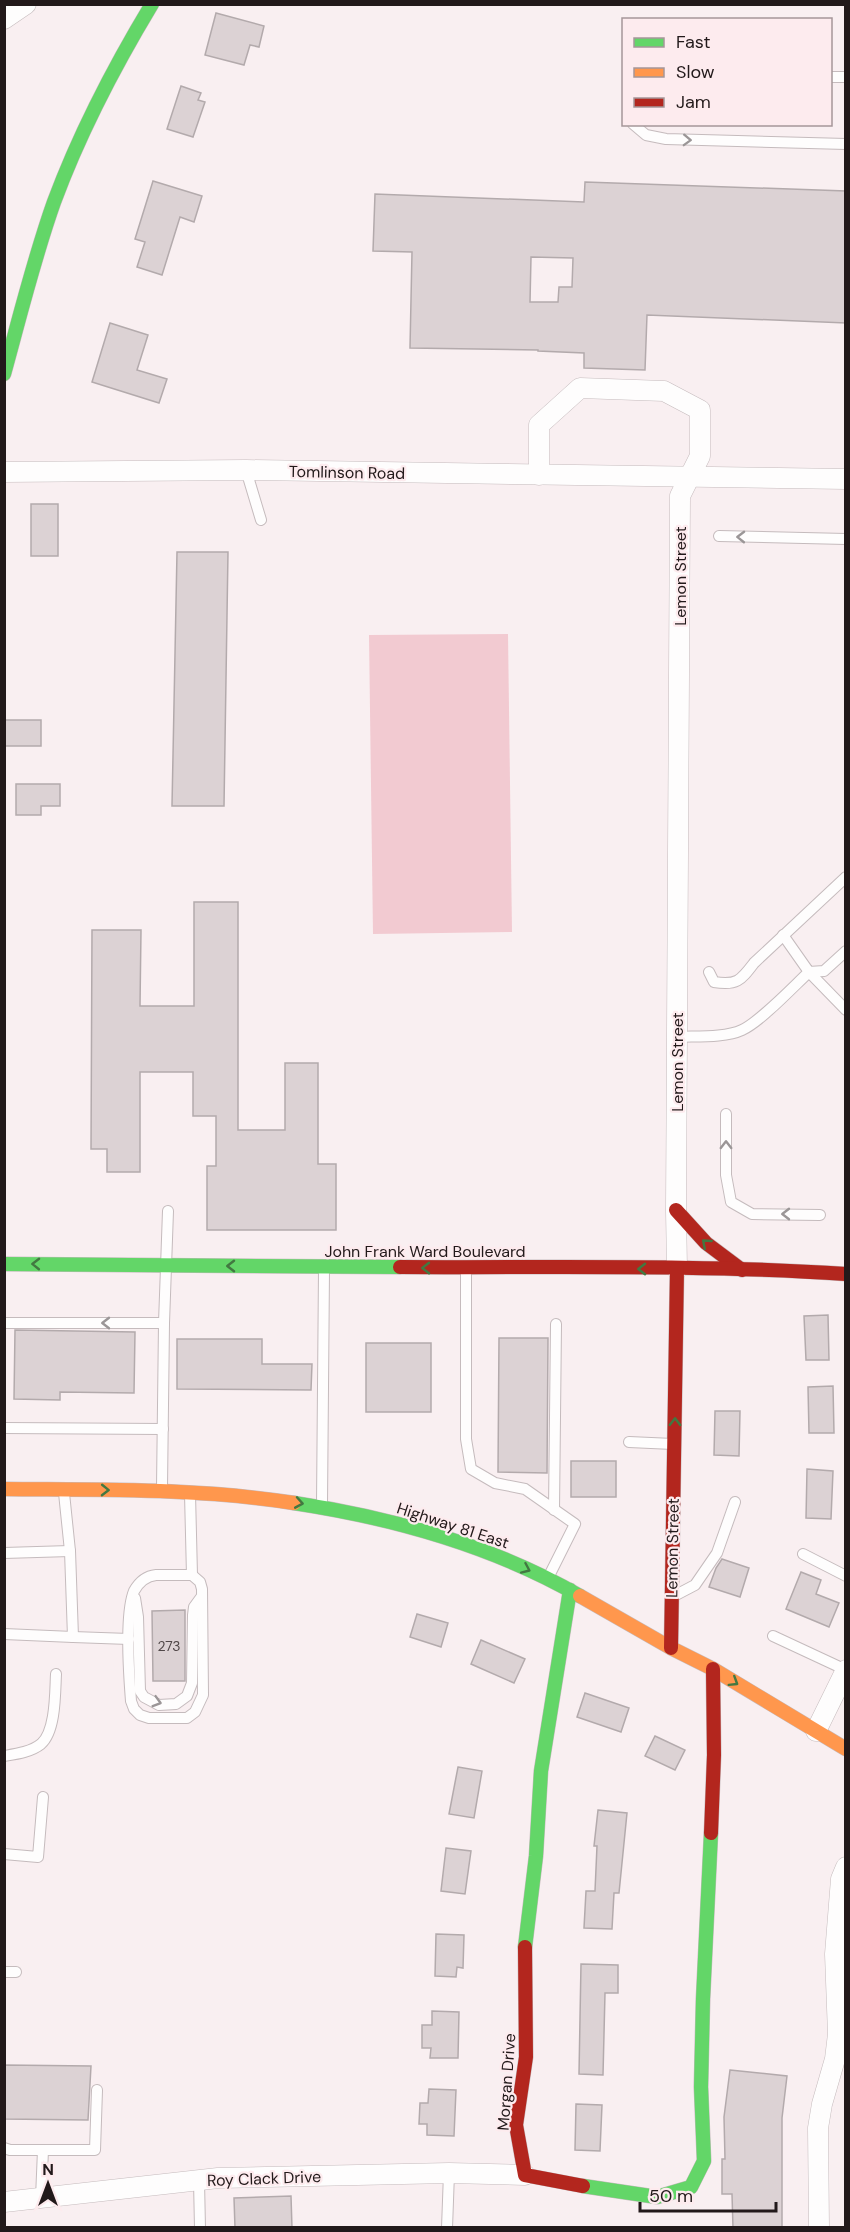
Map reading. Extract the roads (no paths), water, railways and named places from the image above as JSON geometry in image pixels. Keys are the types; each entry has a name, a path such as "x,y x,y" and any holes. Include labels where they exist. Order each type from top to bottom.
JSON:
{"main road":[{"path":"4,374 44,232 76,146 124,50 152,4"},
{"path":"676,1210 692,1231 707,1245 742,1270"},
{"name":"John Frank Ward Boulevard","path":"4,1264 677,1269 846,1274"},
{"name":"Lemon Street","path":"671,1648 677,1269"},
{"name":"Highway 81 East","path":"4,1489 162,1491 243,1495 322,1507 417,1528 461,1542 548,1578 671,1648 713,1669 846,1749"},
{"name":"Morgan Drive","path":"525,2175 516,2125 526,2057 525,1937 536,1856 541,1771 570,1590"},
{"path":"525,2175 597,2189 657,2196 691,2187 704,2161 701,2087 714,1755 713,1669"}],"street":[{"path":"4,19 26,4"},
{"name":"Lemon Street","path":"539,475 539,425 580,388 664,391 700,410 700,456 680,496 677,1269"},
{"name":"Tomlinson Road","path":"4,472 246,470 846,479"},
{"path":"816,1731 846,1670"},
{"path":"819,2228 818,2128 822,2104 833,2072 841,2012 835,1954 837,1910 841,1879 846,1867"},
{"name":"Roy Clack Drive","path":"4,2202 218,2178 525,2175"}],"lane":[{"path":"635,126 646,135 666,139 846,144"},
{"path":"246,470 261,519"},
{"path":"719,536 846,539"},
{"path":"709,972 714,982 729,984 742,979 754,963 846,877"},
{"path":"783,935 809,972 846,1010"},
{"path":"677,1037 728,1034 741,1030 753,1023 809,972 824,971 846,951"},
{"path":"726,1114 726,1175 731,1202 752,1214 820,1215"},
{"path":"162,1491 165,1266 168,1212"},
{"path":"322,1507 324,1267"},
{"path":"466,1268 466,1439 471,1469 495,1483 525,1489 575,1524 548,1578"},
{"path":"4,1323 164,1323"},
{"path":"554,1510 556,1324"},
{"path":"4,1428 163,1430"},
{"path":"629,1442 674,1444"},
{"path":"64,1490 70,1551 73,1637"},
{"path":"190,1494 192,1575"},
{"path":"671,1598 695,1585 717,1553 735,1502"},
{"path":"4,1553 70,1551"},
{"path":"804,1554 846,1576"},
{"path":"192,1575 200,1582 202,1596 202,1695 195,1712 187,1718 149,1718 140,1715 134,1709 130,1690 130,1612 134,1592 148,1576 192,1575"},
{"path":"134,1592 138,1617 140,1691 144,1697 159,1705 176,1704 191,1689 193,1615 194,1607 202,1596"},
{"path":"4,1634 129,1639"},
{"path":"773,1636 846,1670"},
{"path":"4,1756 33,1748 41,1744 48,1734 53,1715 56,1674"},
{"path":"4,1854 38,1857 43,1797"},
{"path":"4,1972 16,1972"},
{"path":"4,2148 10,2150 96,2151 97,2090"},
{"path":"41,2198 43,2151"},
{"path":"447,2228 449,2174"},
{"path":"199,2181 200,2228"}]}
